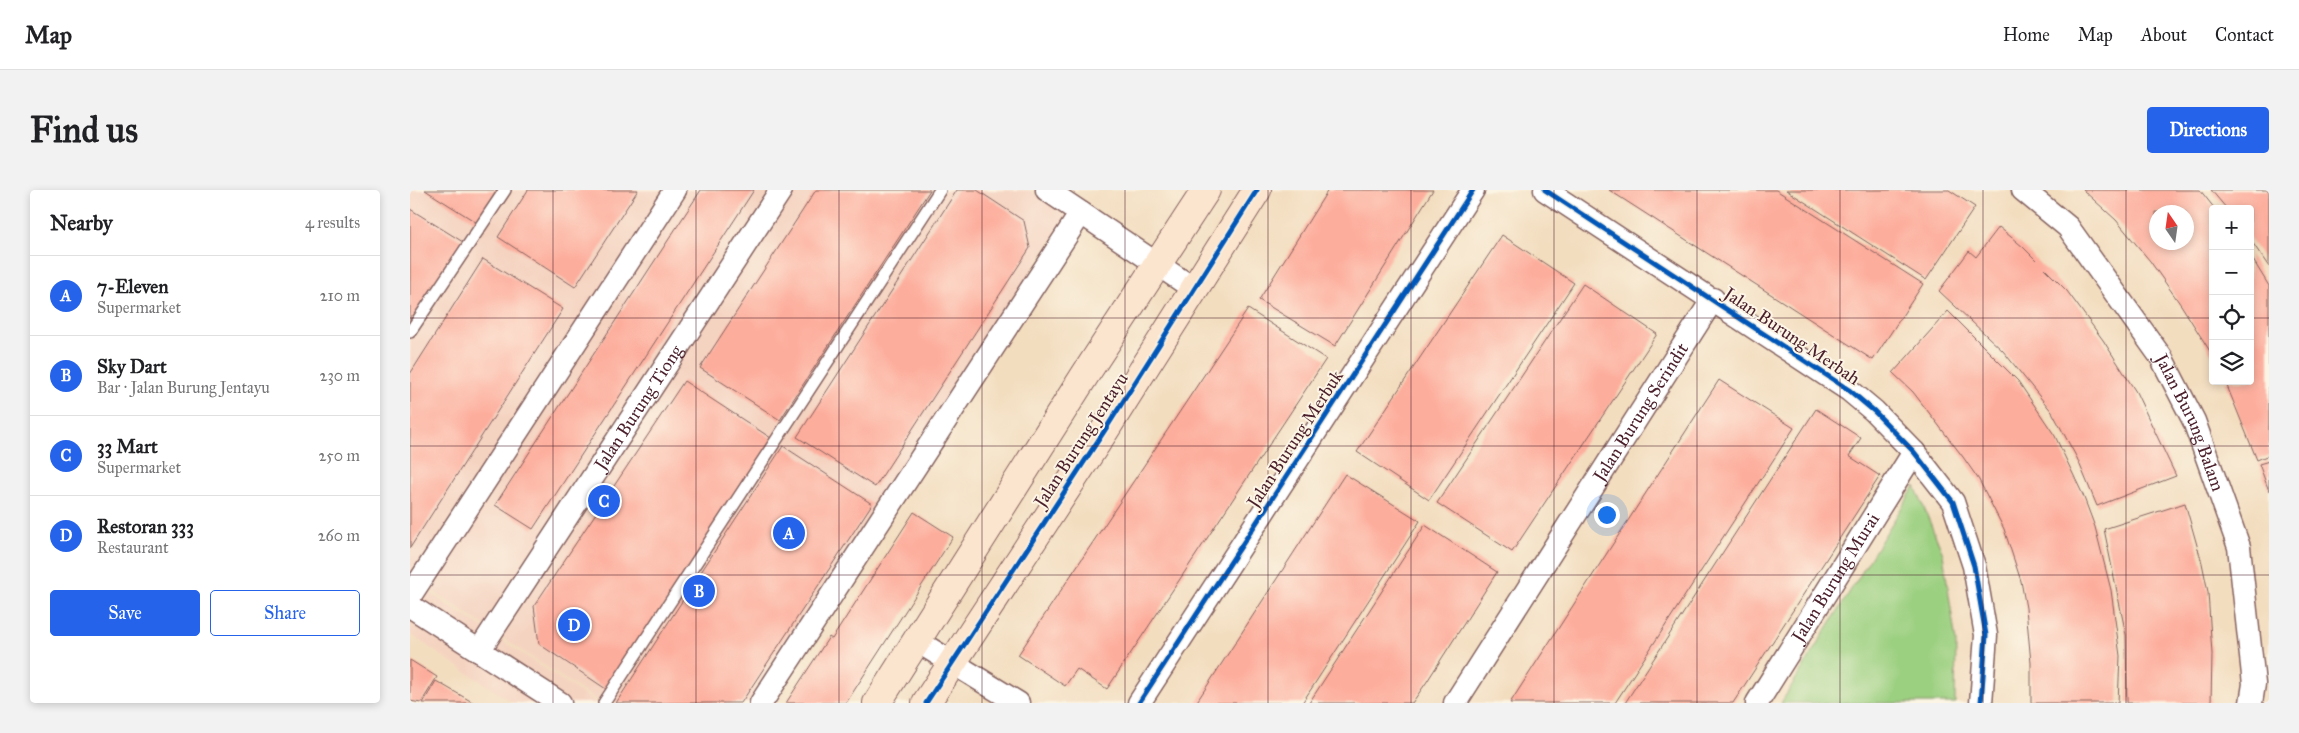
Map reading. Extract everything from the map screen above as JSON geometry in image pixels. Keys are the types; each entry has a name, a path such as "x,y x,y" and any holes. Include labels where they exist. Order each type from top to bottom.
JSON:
{"street":[{"path":"410,596 675,190"},
{"name":"Jalan Burung Tiong","path":"480,651 781,190"},
{"path":"1047,190 1194,289"},
{"name":"Jalan Burung Jentayu","path":"877,703 1086,374 1206,190"},
{"name":"Jalan Burung Jentayu","path":"926,703 1104,430 1257,190"},
{"name":"Jalan Burung Merbuk","path":"1139,703 1473,190"},
{"name":"Jalan Burung Merbah","path":"1545,190 1849,390 1874,411 1914,452 1952,502 1974,566 1986,635 1981,703"},
{"name":"Jalan Burung Balam","path":"2023,190 2074,234 2162,357 2194,421 2239,547 2254,684 2251,703"},
{"path":"761,703 1082,213"},
{"name":"Jalan Burung Serindit","path":"1455,703 1713,299"},
{"name":"Jalan Burung Murai","path":"1758,703 1914,452"},
{"path":"410,606 560,703"},
{"path":"917,641 1018,703"}],"lane":[{"path":"410,332 505,190"},
{"path":"604,703 940,190"}],"shaded area":[{"path":"410,190 1029,190 1067,216 749,703 601,703 410,576"},
{"path":"410,580 596,703 513,703 410,634"}],"green space":[{"path":"1915,486 1943,554 1956,642 1955,703 1781,703"}],"building":[{"path":"425,190 501,190 479,224"},
{"path":"528,190 638,190 575,287 498,237"},
{"path":"701,190 754,190 533,529 495,505"},
{"path":"816,190 930,190 780,420 700,368"},
{"path":"957,190 977,190 1024,221 1030,248 875,487 797,437"},
{"path":"1328,190 1433,190 1335,346 1259,300"},
{"path":"1609,190 1776,190 1923,284 1873,360"},
{"path":"1786,190 1949,190 1975,207 1926,280"},
{"path":"2083,190 2200,190 2212,205 2209,205 2209,350 2181,305 2150,261 2116,220"},
{"path":"2211,190 2269,190 2269,267 2254,245 2254,205 2224,205"},
{"path":"410,209 463,242 410,324"},
{"path":"1999,227 2023,247 2067,291 2103,340 2136,392 2176,476 2097,506 2077,458 2052,412 2003,351 1939,291 1969,251 1976,257"},
{"path":"1502,235 1574,283 1429,500 1357,452"},
{"path":"483,259 563,309 410,548 410,374"},
{"path":"2254,262 2269,286 2269,455 2257,460 2227,385 2254,385"},
{"path":"1583,284 1657,334 1512,552 1437,503"},
{"path":"1248,309 1326,359 1107,689 1077,669 1065,686 1018,655"},
{"path":"1948,311 2018,381 2055,436 2083,495 2095,527 2111,590 2120,656 2118,703 2031,703 2031,663 2026,608 2021,581 2004,529 1979,480 1963,457 1913,392 1893,373"},
{"path":"1719,380 1794,428 1615,703 1510,703"},
{"path":"684,381 774,440 609,691 539,644 534,606"},
{"path":"1816,409 1861,438 1849,456 1880,476 1733,703 1625,703"},
{"path":"783,446 872,504 741,703 616,703"},
{"path":"2269,461 2269,491 2259,464"},
{"path":"1345,474 1420,521 1319,677 1302,703 1196,703"},
{"path":"2185,503 2208,592 2212,654 2211,703 2127,703 2126,635 2104,529"},
{"path":"914,512 953,537 846,703 786,703 829,637 832,639"},
{"path":"1425,525 1497,572 1426,683 1412,703 1309,703"},
{"path":"410,660 437,677 421,703 410,701"},
{"path":"436,681 474,703 423,703"}],"cycle path":[{"path":"926,703 1105,430 1257,190"},
{"path":"1139,703 1473,190"},
{"path":"1545,190 1849,390 1874,411 1914,452 1953,502 1974,566 1986,635 1981,703"}],"place":[{"name":"33 Mart","path":"604,501"},
{"name":"7-Eleven","path":"789,533"},
{"name":"Sky Dart","path":"699,591"},
{"name":"Restoran 333","path":"574,625"}]}
